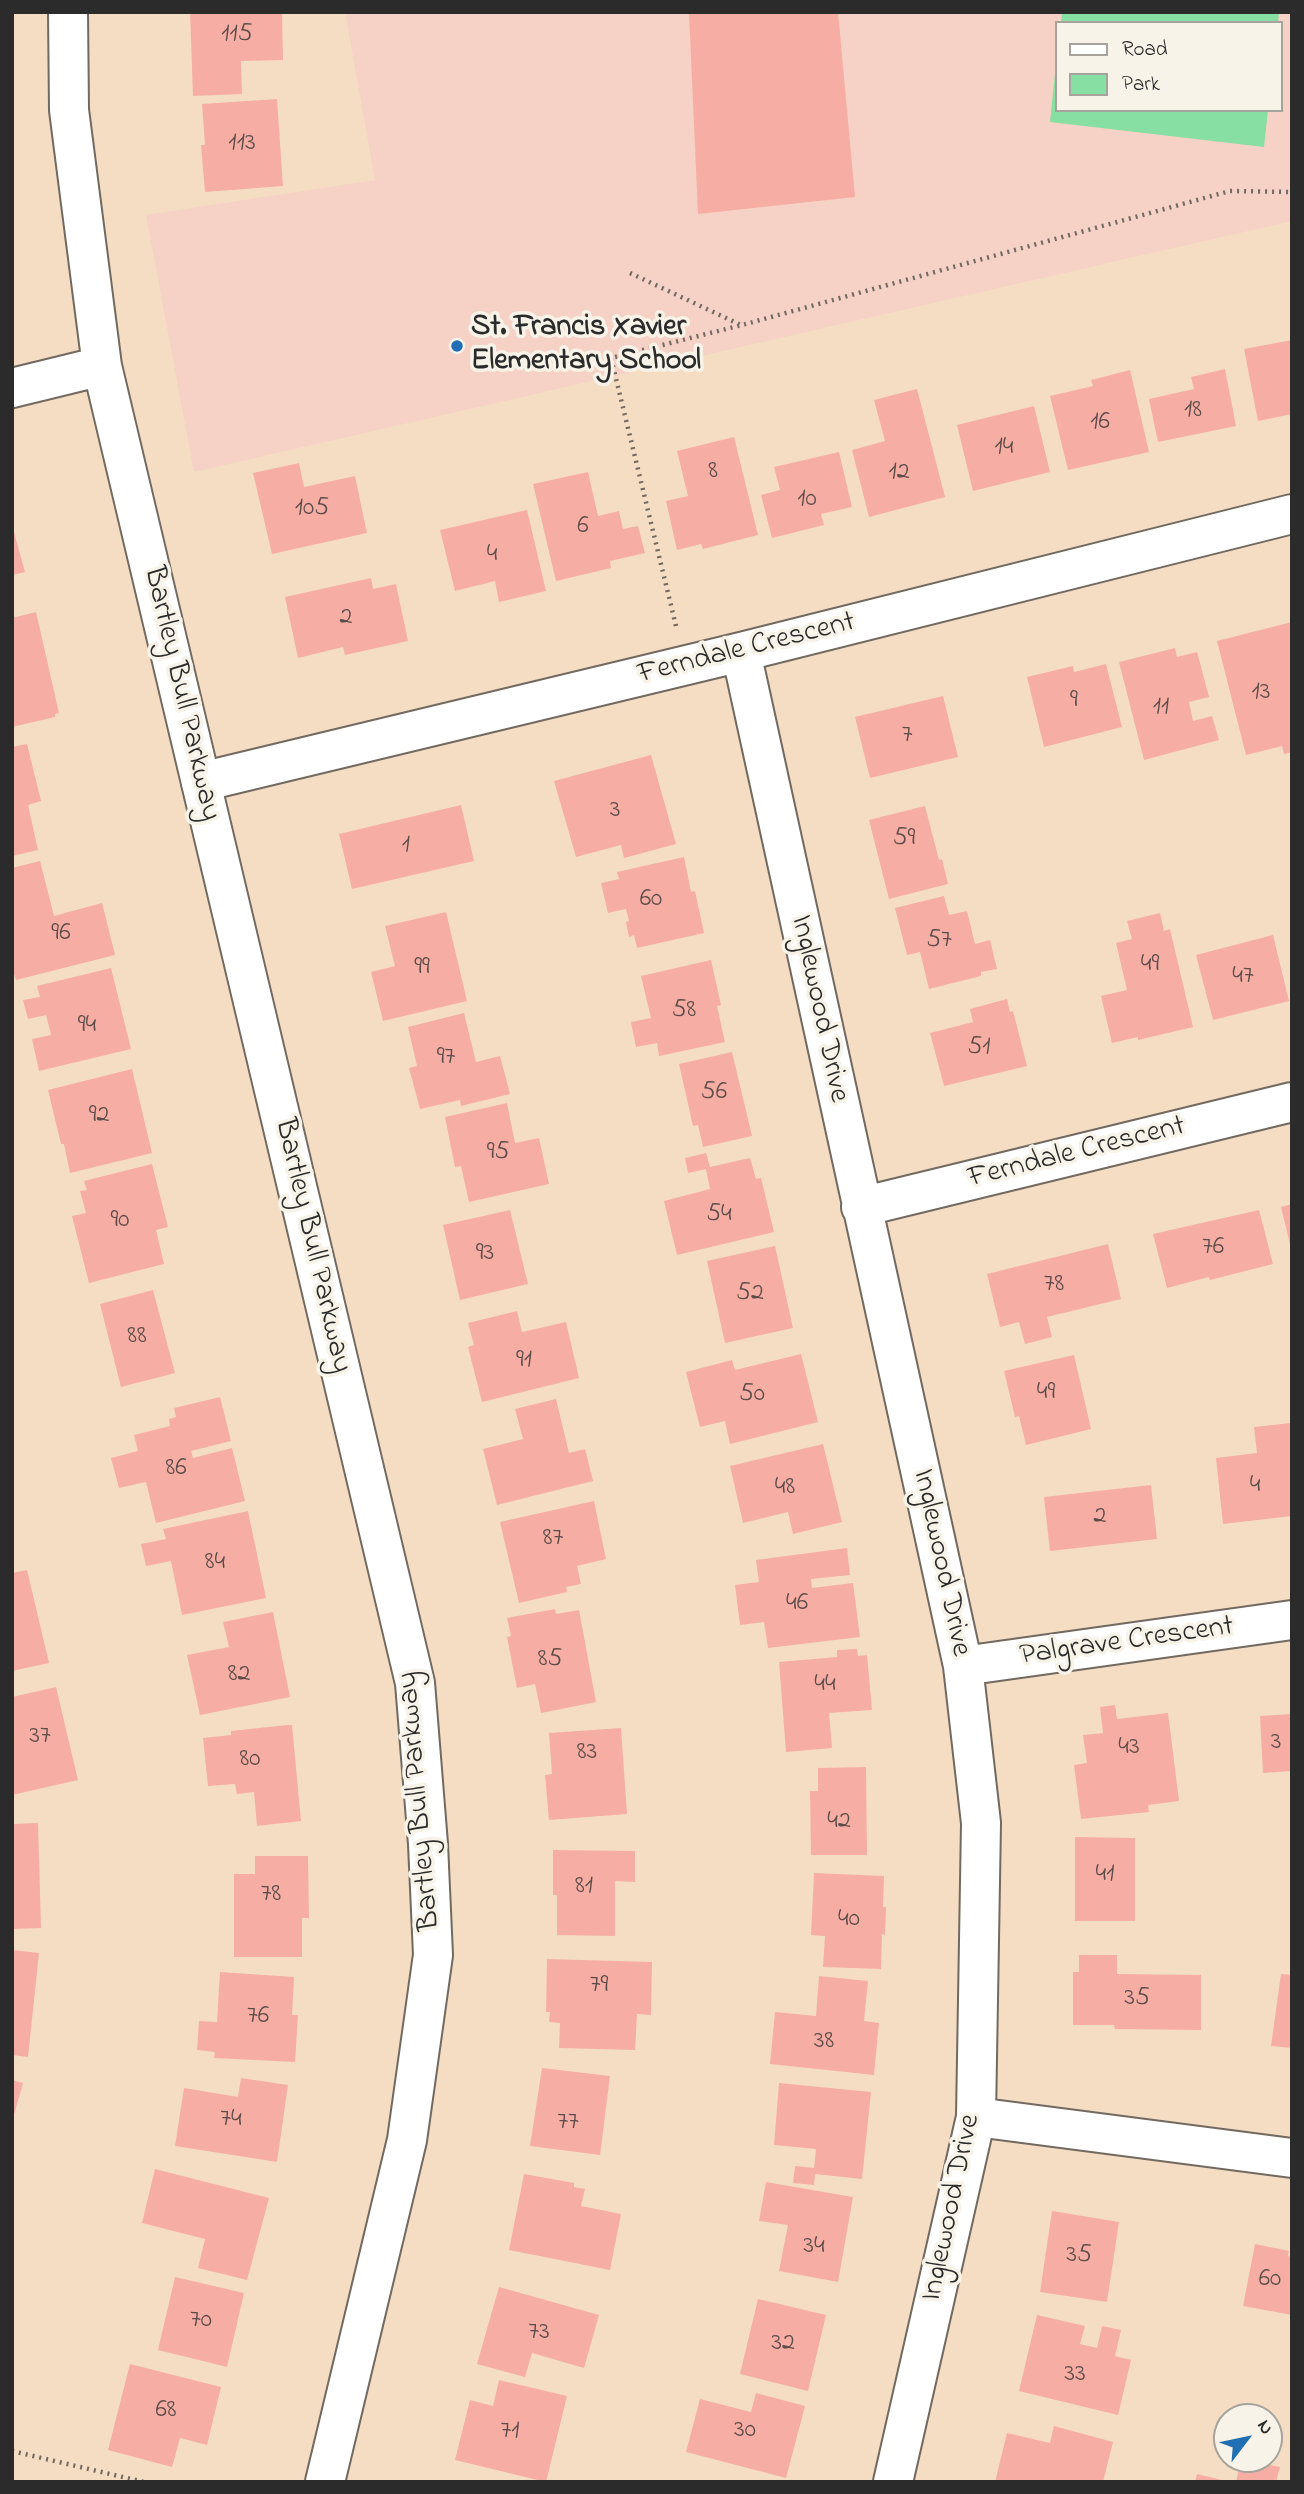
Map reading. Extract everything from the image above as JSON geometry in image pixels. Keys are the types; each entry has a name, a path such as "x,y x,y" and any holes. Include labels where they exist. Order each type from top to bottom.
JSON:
{"street":[{"name":"Bartley Bull Parkway","path":"68,12 69,110 102,366 415,1684 428,1844 433,1955 407,2140 325,2482"},
{"path":"12,387 102,366"},
{"name":"Ferndale Crescent","path":"201,782 685,666 1292,514"},
{"name":"Inglewood Drive","path":"741,652 963,1666 981,1823 976,2117 893,2482"},
{"name":"Ferndale Crescent","path":"861,1207 1292,1102"},
{"name":"Palgrave Crescent","path":"963,1666 1292,1620"},
{"path":"976,2117 1292,2158"}],"path":[{"path":"685,666 611,358 742,325 1230,191 1292,192"},
{"path":"630,273 742,325"},
{"path":"12,2451 144,2482"}],"shaded area":[{"name":"St. Francis Xavier Elementary School","path":"345,12 1292,12 1292,221 194,472 146,215 375,180"}],"green space":[{"path":"1062,12 1279,12 1278,21 1061,21"},
{"path":"1056,65 1056,112 1268,112 1264,147 1050,122"}],"building":[{"path":"190,12 282,12 283,60 241,61 242,94 193,96"},
{"path":"689,12 838,12 855,197 698,214"},
{"path":"277,99 283,186 205,192 201,145 205,145 202,104"},
{"path":"1292,340 1292,414 1258,421 1244,349"},
{"path":"1225,369 1236,426 1158,442 1149,399 1194,389 1191,377"},
{"path":"1130,370 1149,452 1068,470 1050,396 1093,386 1091,380"},
{"path":"917,389 945,497 869,517 852,450 885,441 874,400"},
{"path":"1034,406 1050,472 973,491 957,425"},
{"path":"734,437 758,535 703,549 701,544 677,550 666,501 688,496 677,451"},
{"path":"839,452 852,507 821,514 824,525 772,538 761,495 780,490 774,467"},
{"path":"299,463 304,487 355,476 367,533 272,554 253,473"},
{"path":"588,472 598,516 619,511 623,529 638,526 645,553 610,561 611,568 556,581 533,484"},
{"path":"527,510 546,591 499,602 495,581 455,591 440,530"},
{"path":"12,525 25,572 12,575"},
{"path":"371,578 373,589 396,584 408,641 345,655 343,647 298,658 285,597"},
{"path":"36,612 59,713 55,714 55,717 12,727 12,618"},
{"path":"1292,622 1292,752 1284,754 1282,746 1246,755 1217,641"},
{"path":"1175,648 1177,657 1197,652 1209,697 1189,702 1193,721 1212,716 1219,740 1144,760 1119,662"},
{"path":"1106,664 1122,727 1044,747 1027,677 1073,666 1074,672"},
{"path":"943,696 958,757 870,778 855,717"},
{"path":"27,744 41,801 28,805 38,850 12,856 12,747"},
{"path":"651,755 676,844 624,858 621,845 576,857 554,781"},
{"path":"461,805 474,861 352,889 339,834"},
{"path":"925,806 948,884 889,899 869,820"},
{"path":"684,857 691,892 695,891 704,933 637,948 634,935 629,937 626,909 608,913 601,883 619,879 617,872"},
{"path":"40,861 54,916 102,903 115,955 16,980 12,968 12,868"},
{"path":"944,896 949,915 967,911 975,944 990,940 997,969 981,972 981,976 929,989 920,952 907,955 895,908"},
{"path":"446,912 467,1001 383,1021 371,972 395,966 385,926"},
{"path":"1160,913 1164,931 1170,929 1193,1027 1112,1043 1101,996 1127,990 1116,943 1132,939 1127,921"},
{"path":"1273,935 1289,1001 1213,1020 1196,955"},
{"path":"711,960 721,1005 717,1006 725,1042 659,1056 657,1043 636,1047 631,1022 651,1018 641,976"},
{"path":"111,968 131,1049 39,1071 32,1039 51,1035 46,1015 28,1019 23,1000 40,997 37,986"},
{"path":"1007,999 1010,1012 1013,1011 1027,1066 944,1086 930,1033 973,1022 970,1009"},
{"path":"464,1013 476,1062 500,1056 510,1094 461,1106 460,1100 420,1109 409,1068 417,1066 408,1027"},
{"path":"732,1052 752,1136 703,1147 698,1125 693,1126 679,1064"},
{"path":"132,1069 152,1153 70,1173 48,1090"},
{"path":"507,1103 515,1143 539,1138 549,1184 469,1202 461,1166 455,1167 445,1117"},
{"path":"706,1153 710,1167 750,1158 756,1179 761,1178 774,1232 677,1255 664,1201 710,1189 706,1169 688,1173 685,1158"},
{"path":"152,1164 168,1227 156,1230 164,1264 89,1283 72,1216 86,1213 80,1191 87,1190 84,1181"},
{"path":"1292,1204 1292,1248 1291,1248 1281,1207"},
{"path":"510,1210 528,1284 460,1300 443,1225"},
{"path":"1259,1210 1273,1264 1167,1288 1153,1234"},
{"path":"1108,1244 1121,1299 1047,1317 1052,1337 1025,1344 1019,1322 1000,1327 987,1274"},
{"path":"775,1246 793,1328 725,1343 707,1261"},
{"path":"153,1290 175,1373 121,1387 100,1304"},
{"path":"517,1311 522,1332 566,1322 579,1378 482,1402 468,1347 474,1345 468,1323"},
{"path":"801,1354 818,1422 730,1444 725,1421 700,1427 686,1372 732,1360 735,1370"},
{"path":"1074,1355 1091,1429 1026,1445 1019,1416 1015,1417 1004,1371"},
{"path":"220,1397 231,1441 191,1451 193,1458 232,1448 245,1501 156,1523 146,1482 119,1488 111,1458 138,1451 134,1435 170,1426 169,1419 176,1417 174,1408"},
{"path":"556,1399 569,1453 585,1449 593,1481 497,1505 483,1449 523,1439 515,1409"},
{"path":"1291,1423 1292,1516 1223,1524 1216,1458 1257,1453 1254,1427"},
{"path":"823,1444 842,1522 793,1534 788,1512 743,1523 730,1466"},
{"path":"1151,1485 1157,1539 1050,1551 1044,1497"},
{"path":"594,1501 606,1559 577,1566 581,1584 566,1587 567,1592 519,1603 500,1522"},
{"path":"248,1511 266,1598 182,1615 171,1561 146,1566 141,1544 166,1539 163,1529"},
{"path":"847,1548 850,1575 811,1579 812,1588 853,1583 860,1637 768,1648 764,1622 740,1625 735,1585 759,1582 756,1560"},
{"path":"27,1570 49,1663 12,1671 12,1573"},
{"path":"555,1609 556,1614 579,1610 596,1702 541,1713 535,1684 517,1688 507,1637 511,1636 507,1618"},
{"path":"273,1612 290,1697 200,1715 187,1655 229,1647 223,1622"},
{"path":"857,1649 858,1656 867,1655 872,1710 829,1713 832,1748 786,1752 779,1662 837,1657 837,1650"},
{"path":"56,1687 78,1780 12,1795 12,1697"},
{"path":"1115,1705 1117,1719 1168,1713 1179,1801 1148,1805 1149,1812 1081,1819 1074,1765 1087,1763 1083,1735 1103,1733 1100,1707"},
{"path":"1292,1714 1292,1771 1263,1773 1260,1716"},
{"path":"292,1725 301,1821 257,1826 254,1792 237,1794 235,1784 208,1786 203,1738 231,1735 231,1731"},
{"path":"621,1728 627,1814 549,1820 545,1775 552,1774 549,1733"},
{"path":"866,1767 867,1855 811,1855 810,1791 818,1791 818,1768"},
{"path":"38,1823 41,1928 12,1929 12,1824"},
{"path":"1075,1837 1135,1838 1135,1921 1075,1921"},
{"path":"553,1850 635,1851 635,1882 615,1881 615,1936 557,1935 557,1895 553,1895"},
{"path":"255,1856 308,1856 309,1918 302,1918 302,1957 234,1957 234,1874 255,1874"},
{"path":"814,1873 884,1876 883,1907 886,1907 881,1969 823,1967 825,1936 811,1935"},
{"path":"12,1950 39,1953 28,2057 12,2055"},
{"path":"1079,1955 1117,1955 1117,1974 1201,1975 1201,2030 1115,2029 1114,2025 1073,2025 1073,1972 1079,1972"},
{"path":"547,1959 652,1962 651,2015 637,2014 635,2050 559,2048 560,2023 549,2022 550,2012 546,2012"},
{"path":"220,1972 294,1977 292,2015 298,2015 295,2062 214,2058 215,2052 197,2050 199,2021 217,2022"},
{"path":"1281,1974 1292,1975 1292,2048 1271,2046"},
{"path":"819,1976 868,1981 864,2021 879,2023 874,2075 770,2064 775,2012 816,2016"},
{"path":"542,2068 610,2076 600,2155 530,2146"},
{"path":"241,2078 288,2085 277,2162 175,2146 184,2088 238,2097"},
{"path":"12,2080 23,2083 13,2118 12,2118"},
{"path":"779,2083 871,2092 862,2179 815,2174 814,2185 793,2183 795,2166 814,2168 816,2149 774,2145"},
{"path":"155,2169 269,2198 247,2280 198,2268 205,2239 142,2223"},
{"path":"524,2174 574,2183 574,2187 585,2189 581,2206 621,2214 610,2270 509,2250"},
{"path":"766,2182 853,2197 838,2282 779,2271 788,2225 759,2221"},
{"path":"1052,2211 1119,2222 1107,2302 1040,2292"},
{"path":"1255,2244 1289,2251 1288,2256 1292,2257 1292,2315 1243,2306"},
{"path":"175,2277 244,2293 227,2367 158,2350"},
{"path":"499,2287 599,2315 584,2368 532,2353 525,2377 477,2364"},
{"path":"758,2299 826,2315 808,2391 740,2374"},
{"path":"1037,2315 1085,2326 1080,2344 1097,2348 1102,2326 1121,2330 1115,2356 1131,2360 1118,2415 1019,2391"},
{"path":"130,2364 221,2387 207,2445 180,2438 172,2467 108,2450"},
{"path":"499,2380 567,2396 546,2482 455,2460 470,2400 493,2406"},
{"path":"756,2393 805,2406 786,2478 686,2452 700,2399 751,2412"},
{"path":"1054,2426 1113,2442 1103,2482 995,2482 1007,2433 1050,2443"},
{"path":"1238,2473 1278,2473 1276,2482 1236,2482"},
{"path":"1197,2474 1226,2481 1226,2482 1195,2482"}],"place":[{"name":"St. Francis Xavier Elementary School","path":"457,346"}]}
